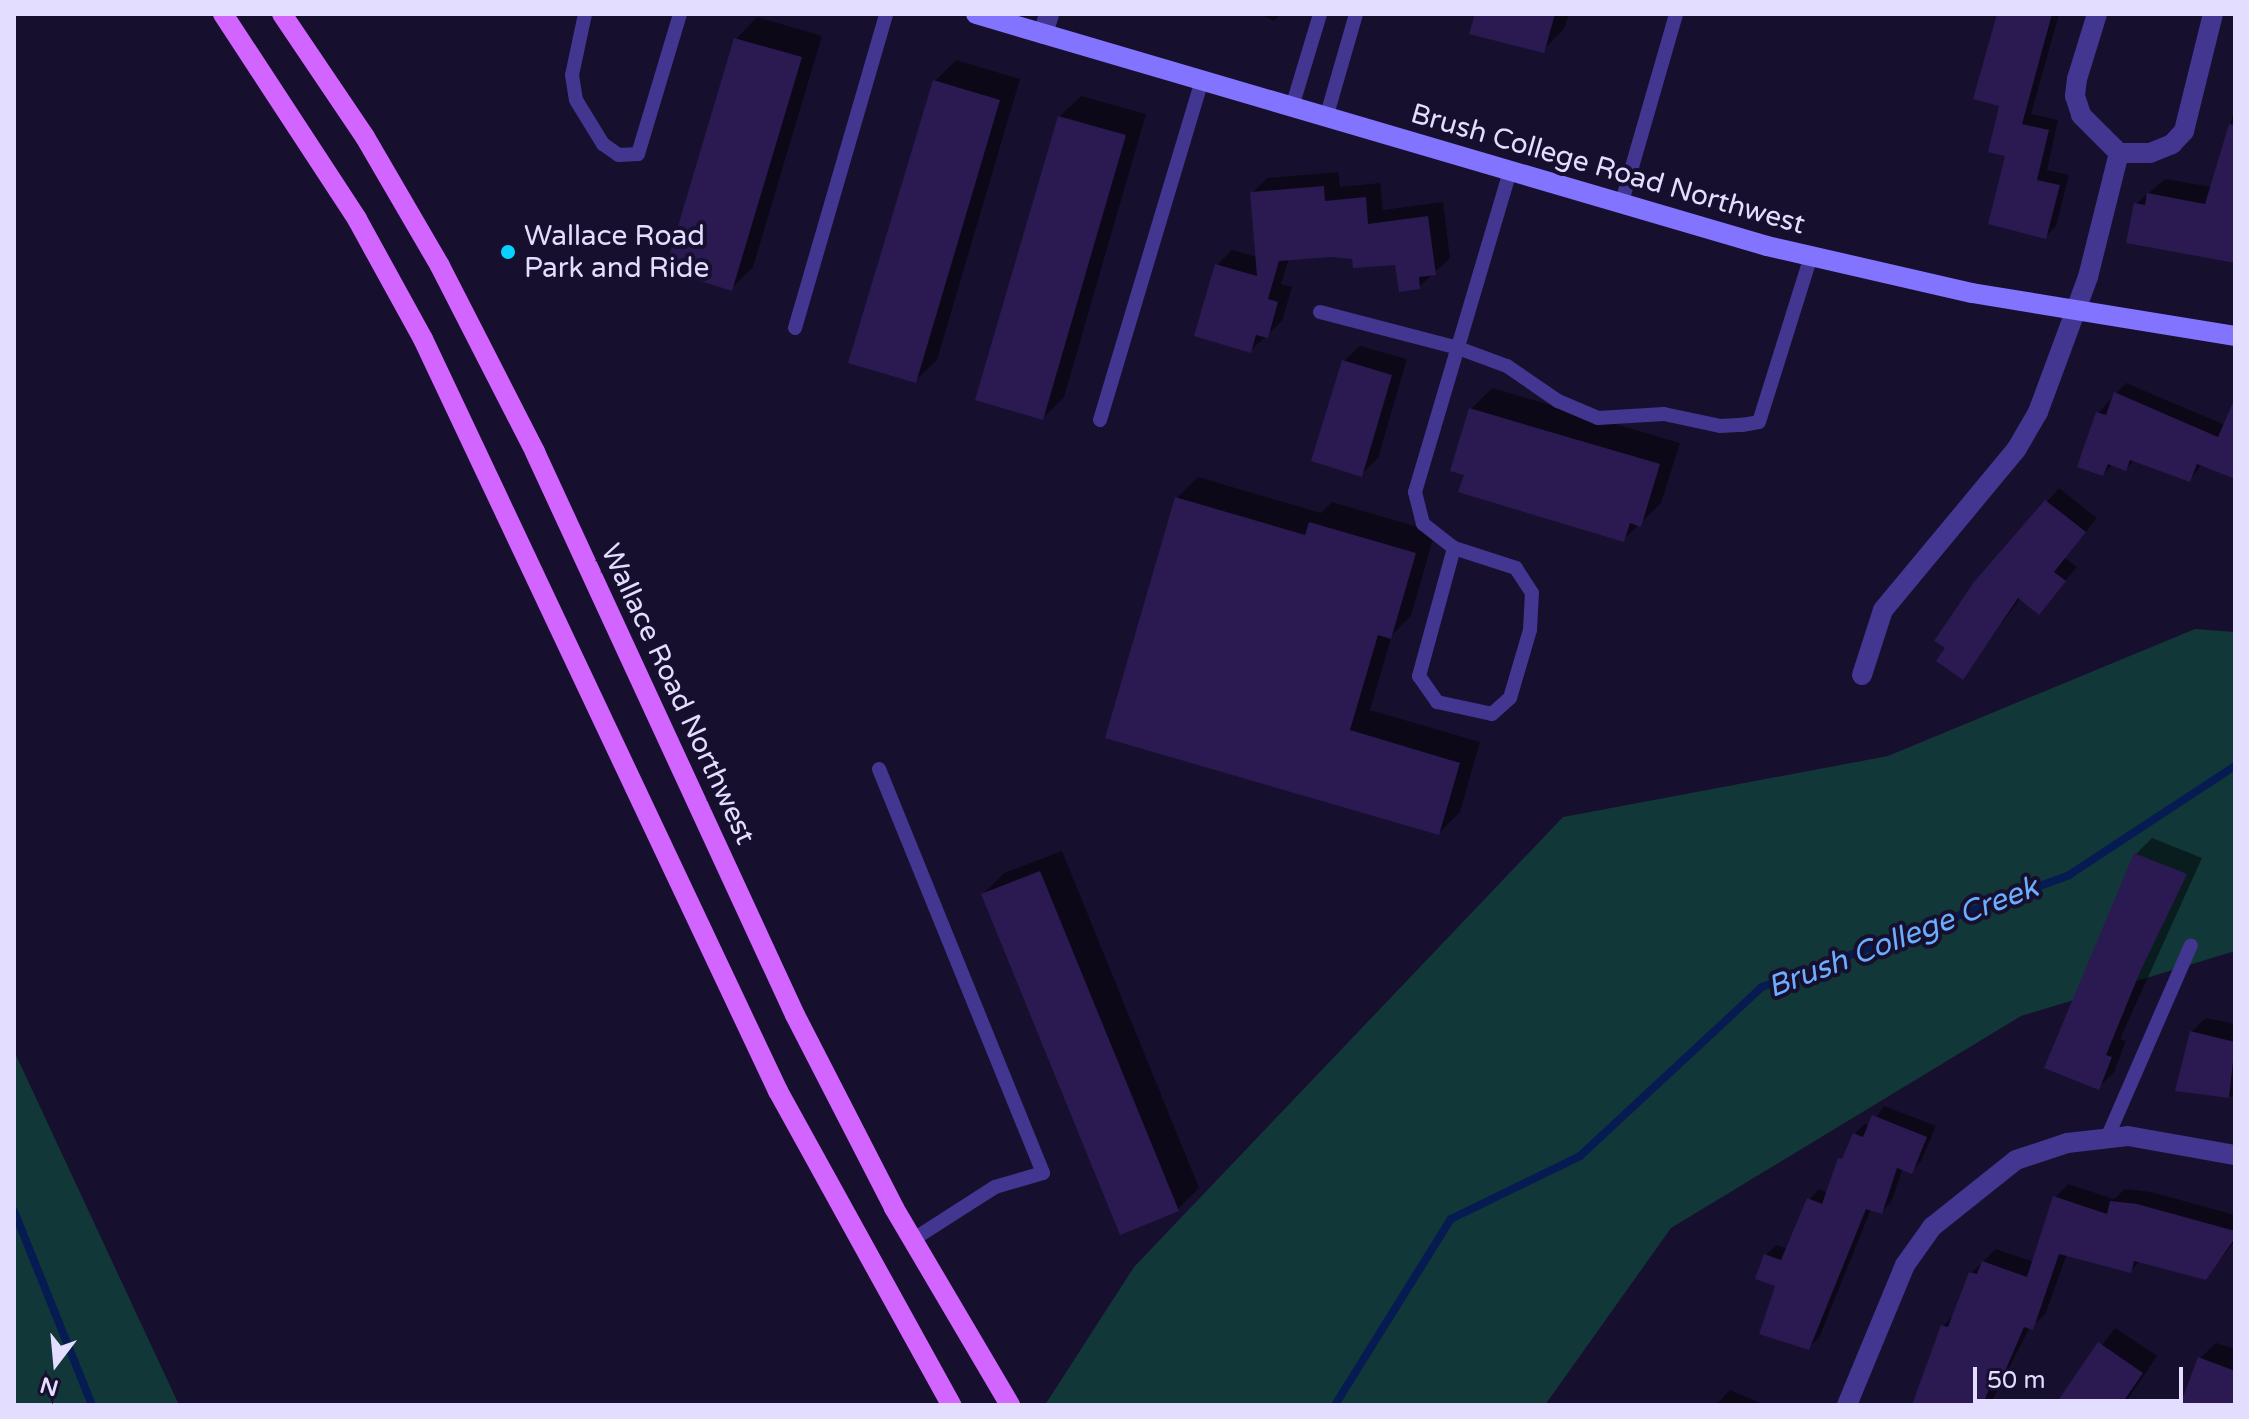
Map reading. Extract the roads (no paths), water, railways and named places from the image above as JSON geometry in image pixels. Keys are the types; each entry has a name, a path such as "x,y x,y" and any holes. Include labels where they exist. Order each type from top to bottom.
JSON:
{"main road":[{"path":"223,14 357,219 423,339 778,1091 951,1405"},
{"name":"Wallace Road Northwest","path":"282,14 365,137 474,332 535,452 795,1015 912,1240 1010,1405"}],"street":[{"name":"Brush College Road Northwest","path":"976,14 1621,205 1811,256 2074,312 2235,336"},
{"path":"1043,34 1049,14"},
{"path":"2097,14 2075,96 2081,115 2119,153 2150,153 2172,144 2184,131 2213,14"},
{"path":"1862,675 1883,610 2016,450 2038,412 2074,312 2119,153"},
{"path":"1847,1405 1905,1265 1932,1227 2016,1160 2067,1143 2128,1136 2235,1155"}],"lane":[{"path":"585,14 572,75 576,100 603,144 619,155 638,154 680,14"},
{"path":"795,328 886,14"},
{"path":"1292,107 1320,14"},
{"path":"1326,118 1356,14"},
{"path":"1621,205 1676,14"},
{"path":"1100,420 1202,81"},
{"path":"1454,548 1419,676 1437,702 1492,714 1510,698 1530,630 1532,593 1516,568 1454,548 1423,524 1415,492 1510,172"},
{"path":"1320,312 1458,348 1507,366 1558,401 1598,418 1664,414 1720,426 1759,422 1811,256"},
{"path":"879,769 1043,1173 995,1187 912,1240"},
{"path":"2107,1138 2191,945"}],"waterway":[{"name":"Brush College Creek","path":"1335,1405 1451,1219 1580,1156 1762,987 2069,875 2235,766"},
{"path":"14,1211 92,1405"}],"place":[{"name":"Wallace Road Park and Ride","path":"508,252"}]}
